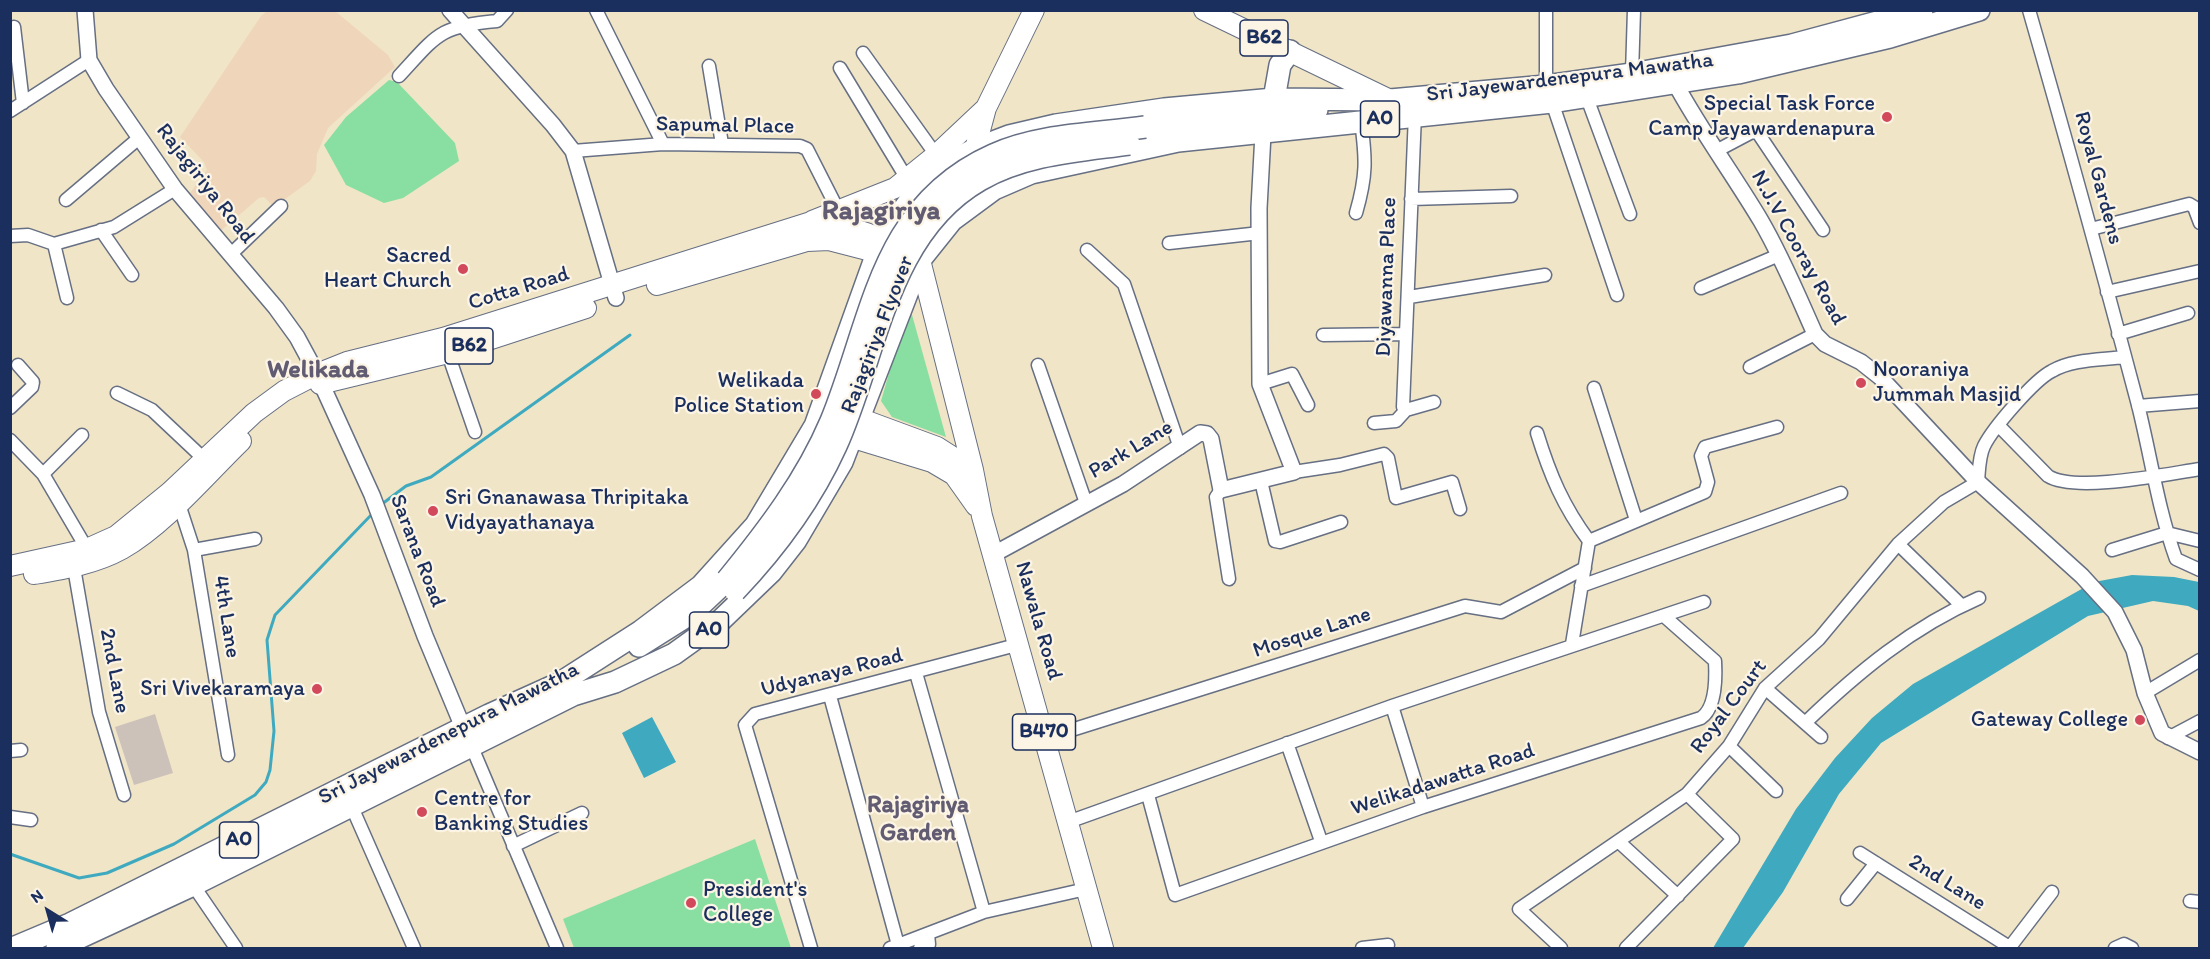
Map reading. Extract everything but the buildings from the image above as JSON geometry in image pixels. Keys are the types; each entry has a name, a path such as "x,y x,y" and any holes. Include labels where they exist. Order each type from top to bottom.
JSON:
{"highway":[{"name":"Sri Jayewardenepura Mawatha","path":"566,689 615,682 691,643 757,588 796,540 842,462 920,260 952,220 994,189 1031,173 1178,141 1263,134 1549,94 1632,74 1792,45 1892,15 1922,10"},
{"name":"Sri Jayewardenepura Mawatha","path":"13,948 70,924 566,689 701,586 762,517 815,426 879,246 914,195 967,154 1009,136 1056,125 1164,109 1274,99 1390,100 1549,94 1587,98 1798,61 1890,38 1979,10"},
{"path":"1274,99 1280,65 1290,51"},
{"name":"Rajagiriya Flyover","path":"566,689 675,626 718,590 763,537 799,484 831,421 892,251 917,212 934,194 962,172 1005,150 1044,141 1199,120 1305,112 1390,100"},
{"name":"Rajagiriya Flyover","path":"566,689 657,651 696,625 735,591 777,543 814,488 836,445 903,262 931,219 962,192 992,174 1039,158 1303,120 1415,114"},
{"path":"762,517 798,480 810,482 813,491 796,540"},
{"name":"Sri Jayewardenepura Mawatha","path":"57,948 193,885 351,805 467,737"}],"main road":[{"name":"B62","path":"967,154 986,108 1034,10"},
{"name":"B62","path":"1205,11 1390,100"},
{"path":"1319,98 1330,86 1321,66"},
{"name":"B62","path":"810,228 838,210 901,183 936,155 986,108"},
{"path":"901,183 967,154"},
{"name":"Cotta Road","path":"10,566 122,549 284,391 319,379 347,362 446,346 831,223 879,246 920,260"},
{"name":"Nawala Road","path":"920,260 973,470 982,516 1020,644 1103,948"},
{"path":"823,405 861,417 937,447 973,470"},
{"name":"Nawala Road","path":"815,426 932,462 954,475 982,516"},
{"name":"Cotta Road","path":"175,496 203,458 243,431"},
{"name":"Cotta Road","path":"10,579 81,557"}],"street":[{"name":"Rajagiriya Road","path":"85,10 89,60 174,189 297,337 319,379"},
{"path":"450,10 553,125 573,151 614,292"},
{"path":"399,76 436,36 461,24 497,21 507,10"},
{"path":"596,10 663,144"},
{"path":"1546,10 1549,94 1617,295"},
{"path":"1632,74 1634,10"},
{"name":"Royal Gardens","path":"2029,10 2138,406 2152,477 2167,532 2176,560 2199,570"},
{"path":"14,27 23,103"},
{"path":"863,53 936,155"},
{"path":"10,111 89,60"},
{"path":"709,66 722,144"},
{"path":"840,68 901,183"},
{"name":"N.J.V Cooray Road","path":"1675,83 1779,255 1815,334 1840,353 1861,362 1880,377 1978,482 2082,576 2115,612 2134,650 2155,721 2168,738"},
{"path":"1587,98 1630,214"},
{"name":"Diyawanna Place","path":"1406,410 1403,407 1415,114"},
{"path":"1356,213 1366,180 1361,121"},
{"path":"1716,150 1752,132 1758,133 1823,230"},
{"path":"1263,134 1260,233 1260,384 1294,472"},
{"path":"66,200 139,138"},
{"name":"Sapumal Place","path":"573,151 663,144 722,144 807,149 838,210"},
{"path":"10,236 28,235 54,244 114,227 174,189"},
{"path":"1411,199 1510,196"},
{"path":"2091,229 2189,204 2194,207 2199,223"},
{"path":"230,255 281,206"},
{"path":"101,230 132,275"},
{"path":"1169,243 1260,233"},
{"path":"54,244 67,298"},
{"path":"1087,250 1124,284 1180,448"},
{"path":"1701,288 1779,255"},
{"path":"2107,292 2199,271"},
{"path":"1409,297 1545,275"},
{"path":"2118,334 2188,313"},
{"path":"1323,335 1406,334"},
{"path":"1750,367 1815,334"},
{"path":"446,346 475,432"},
{"path":"1978,482 1983,446 1998,425 2052,370 2075,364 2124,357"},
{"path":"10,408 32,387 33,382 18,365"},
{"path":"1038,365 1086,504"},
{"path":"1260,384 1292,374 1308,405"},
{"name":"Sarana Road","path":"319,379 372,495 425,636 467,737"},
{"path":"1594,388 1636,520"},
{"path":"117,393 152,410 203,458"},
{"path":"2138,406 2199,401"},
{"path":"1374,423 1396,422 1406,410 1434,402"},
{"path":"1998,425 2048,476 2058,482 2085,483 2152,477 2199,469"},
{"path":"1589,541 1705,492 1708,482 1701,456 1705,447 1777,427"},
{"path":"1537,433 1551,479 1570,516 1589,541 1572,644"},
{"name":"Park Lane","path":"994,554 1123,484 1200,434 1207,434 1211,439 1221,490"},
{"path":"43,474 82,435"},
{"path":"10,440 43,474 81,557"},
{"path":"1229,579 1216,497 1221,490 1261,482 1294,472 1340,465 1384,454 1388,458 1396,498 1452,482 1460,509"},
{"path":"1261,482 1275,541 1280,542 1341,522"},
{"name":"Royal Court","path":"1561,948 1519,909 1687,794 1729,746 1765,688 1819,639 1898,544 1944,502 1978,482"},
{"path":"1581,586 1841,493"},
{"name":"4th Lane","path":"175,496 194,550 228,755"},
{"path":"2112,550 2167,532 2199,541"},
{"path":"194,550 255,539"},
{"path":"1898,544 1961,605"},
{"name":"2nd Lane","path":"81,557 99,712 124,795"},
{"name":"Mosque Lane","path":"1046,738 1465,606 1501,612 1584,568"},
{"path":"1805,723 1882,654 1961,605 1979,598"},
{"path":"1068,822 1392,706 1572,644 1704,602"},
{"name":"Welikadawatta Road","path":"1148,795 1175,895 1423,807 1701,718 1708,713 1714,662 1664,616"},
{"name":"Udyanaya Road","path":"811,948 745,725 755,714 1020,644"},
{"path":"2145,693 2199,660"},
{"path":"916,673 984,912"},
{"path":"1765,688 1821,737"},
{"path":"830,696 894,947 928,944 984,912 1086,889"},
{"path":"1392,706 1423,807"},
{"path":"2168,738 2199,721"},
{"path":"467,737 557,948"},
{"path":"2168,738 2199,752"},
{"path":"1287,743 1322,841"},
{"path":"1729,746 1776,791"},
{"path":"1626,948 1733,839 1687,794"},
{"path":"351,805 414,948"},
{"path":"513,846 582,813"},
{"path":"10,817 31,820"},
{"path":"1618,841 1678,896"},
{"name":"2nd Lane","path":"1860,853 2011,948"},
{"path":"1847,899 1876,863"},
{"path":"193,885 236,948"},
{"path":"2011,948 2052,892"},
{"path":"2115,948 2124,944 2132,948"},
{"path":"1362,948 1388,945"}],"shaded area":[{"path":"267,11 335,11 388,55 395,67 328,128 317,154 316,171 310,181 274,207 264,197 259,198 217,234 189,199 190,193 207,170 204,162 180,137 261,16"},
{"path":"155,714 173,773 134,785 115,727"}],"green space":[{"path":"389,80 397,82 455,143 459,161 403,198 384,203 346,185 324,145 346,117"},
{"path":"909,304 946,437 892,417 881,401"},
{"name":"President's College","path":"755,839 791,948 574,948 563,919"}],"water":[{"path":"2132,575 2174,577 2199,582 2199,611 2188,606 2153,601 2088,616 1881,743 1839,794 1783,892 1743,948 1713,948 1796,809 1835,758 1872,718 1913,684 2094,582"},
{"path":"652,717 676,762 644,778 622,733"}],"waterway":[{"path":"382,504 406,486 431,477 630,335"},
{"path":"10,854 79,878 107,873 174,844 255,795 266,782 270,770 274,731 267,640 275,615 373,513"}],"place":[{"name":"Special Task Force Camp Jayawardenapura","path":"1887,117"},
{"name":"Sacred Heart Church","path":"463,269"},
{"name":"Nooraniya Jummah Masjid","path":"1861,383"},
{"name":"Welikada Police Station","path":"816,394"},
{"name":"Sri Gnanawasa Thripitaka Vidyayathanaya","path":"433,511"},
{"name":"Sri Vivekaramaya","path":"317,689"},
{"name":"Gateway College","path":"2140,720"},
{"name":"Centre for Banking Studies","path":"422,812"},
{"name":"President's College","path":"691,903"}],"district":[{"name":"Rajagiriya","path":"881,212"},
{"name":"Welikada","path":"318,370"},
{"name":"Rajagiriya Garden","path":"918,820"}]}
